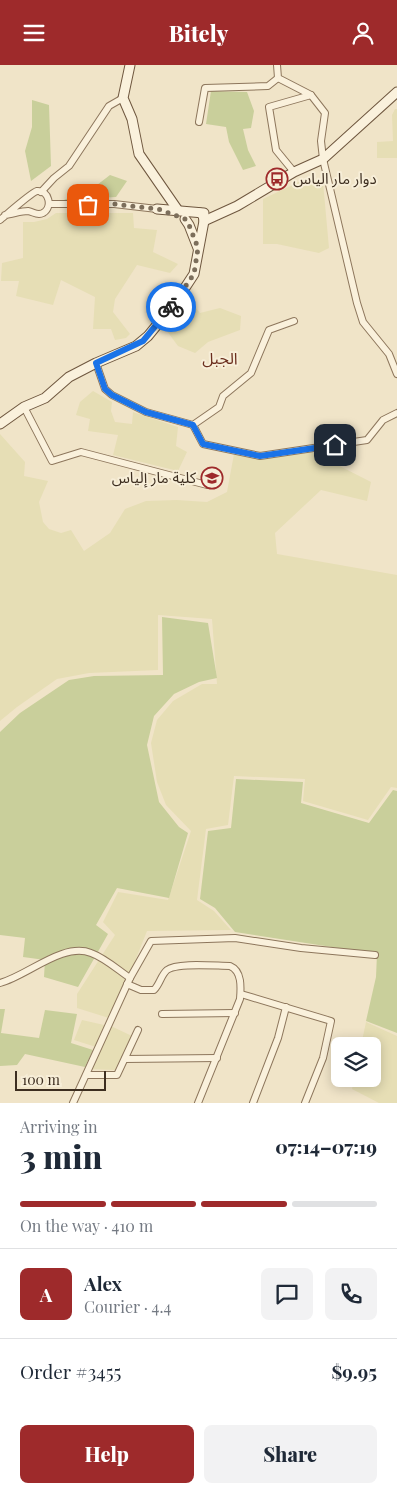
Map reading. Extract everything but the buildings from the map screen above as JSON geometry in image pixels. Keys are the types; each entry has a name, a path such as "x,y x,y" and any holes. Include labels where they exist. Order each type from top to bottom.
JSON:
{"main road":[{"path":"130,65 123,98 132,119 139,154 177,209 196,226 202,219"},
{"path":"158,209 188,219 202,219 237,206 294,172 323,159 397,92"},
{"path":"158,209 177,209"},
{"path":"188,219 198,248"},
{"path":"1,421 24,407 45,398 69,377 136,346 148,336 175,303 194,274 202,219"}],"street":[{"path":"277,65 278,78"},
{"path":"278,78 311,95 325,113 321,141 323,159 363,322 389,353 397,374"},
{"path":"199,122 205,87 268,86 278,78"},
{"path":"294,172 276,150 270,107 311,95"},
{"path":"40,192 69,165 109,106 123,98"},
{"path":"3,217 33,192 40,192 47,197 48,208 42,213 36,214 30,211 26,203 28,197"},
{"path":"49,204 114,204 158,209"},
{"path":"3,217 30,211"},
{"path":"193,425 219,407 223,396 251,373 270,330 294,321"},
{"path":"96,363 105,389 112,395 146,412 193,425 203,444 260,456 367,440 383,420 397,413"},
{"path":"24,407 52,461 81,452 207,485"},
{"path":"73,1103 129,981 152,941 234,938 375,955"},
{"path":"0,983 21,975 52,958 84,951 104,961 141,990 151,991 158,986 164,973 171,968 230,966 235,969 238,971 241,994 218,1058 198,1103"},
{"path":"241,994 331,1021 323,1058 305,1103"},
{"path":"253,1103 278,1038 286,1007"},
{"path":"162,1014 235,1013"},
{"path":"87,1075 117,1075 138,1030"},
{"path":"125,1059 218,1058"}],"shaded area":[{"path":"395,109 397,109 397,158 377,158 377,142 393,141 392,115"},
{"path":"315,178 323,182 329,248 319,253 277,244 263,244 263,199 303,180"},
{"path":"56,213 133,213 134,228 157,230 153,252 178,264 170,273 137,265 115,299 113,312 130,334 126,338 115,340 111,329 93,329 95,297 61,280 53,305 16,296 19,281 1,281 2,263 23,258 23,222 47,219"},
{"path":"187,297 200,313 220,308 241,316 240,330 208,342 195,353 178,346 161,323"},
{"path":"93,391 112,402 111,411 115,422 132,424 133,412 178,427 176,446 187,452 178,471 113,455 118,435 88,431 90,419 76,415 80,402"},
{"path":"0,434 25,462 24,476 48,481 39,502 43,522 49,529 61,533 71,530 84,551 110,533 125,509 146,501 177,500 207,502 227,492 234,454 259,459 312,452 371,482 367,501 321,490 275,533 277,554 397,575 397,788 391,787 368,820 303,801 305,779 234,776 228,825 206,829 197,900 214,911 231,930 147,931 112,1019 77,1008 77,994 115,935 103,922 118,892 168,900 191,831 166,805 157,782 151,743 157,720 173,701 202,684 217,684 212,619 158,615 158,670 89,673 57,679 0,721"},
{"path":"82,1020 113,1027 132,1036 115,1070 86,1069 96,1047 74,1040"},
{"path":"366,1022 397,1036 397,1103 379,1103 352,1089 352,1087 381,1087 381,1037 363,1037"}],"green space":[{"path":"211,91 247,92 254,111 251,128 243,129 248,150 256,166 243,170 229,142 226,127 206,124"},
{"path":"32,100 49,105 51,166 31,181 25,151 32,127"},
{"path":"110,175 127,181 116,197 64,200 97,185"},
{"path":"162,617 208,623 217,678 199,682 174,694 154,716 147,745 159,802 179,827 188,833 169,898 117,888 96,925 108,934 78,987 44,977 45,960 23,957 25,938 0,935 0,732 20,713 69,680 94,676 163,675"},
{"path":"236,779 303,782 301,803 369,823 393,790 397,791 397,1033 366,1021 376,977 377,954 235,932 215,908 200,899 208,831 231,828"},
{"path":"0,1009 5,1009 1,1033 39,1038 45,1010 77,1014 71,1043 93,1050 85,1067 25,1054 17,1065 0,1066"}],"way so far":[{"path":"88,205 114,204 158,209 185,219 198,248 194,274 171,307"}],"place":[{"name":"دوار مار الياس","path":"277,179"},
{"name":"كلية مار إلياس","path":"212,478"}],"district":[{"name":"الجبل","path":"220,358"}],"route":[{"path":"171,307 143,341 136,346 96,363 105,389 112,395 146,412 193,425 203,444 260,456 335,445"}]}
